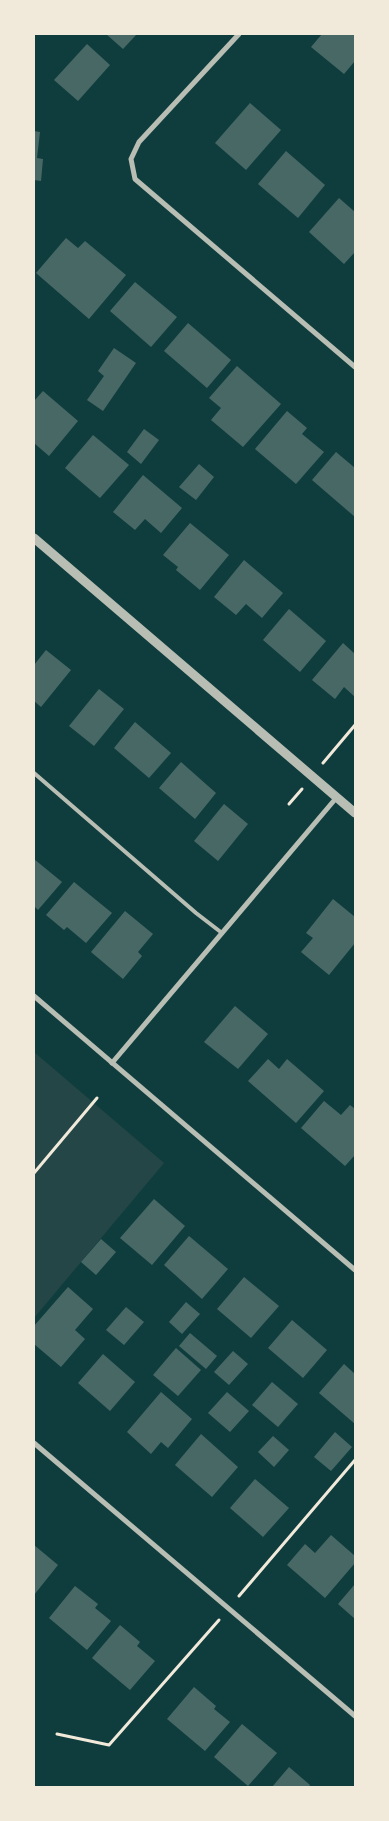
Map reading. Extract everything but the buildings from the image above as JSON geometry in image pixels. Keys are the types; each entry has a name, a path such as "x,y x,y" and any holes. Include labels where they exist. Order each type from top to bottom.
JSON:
{"street":[{"path":"239,34 139,142 131,159 135,179 355,367"},
{"path":"34,538 355,813"},
{"path":"112,1063 337,797"},
{"path":"34,996 355,1270"},
{"path":"34,1443 355,1716"}],"lane":[{"path":"34,773 196,913 222,932"}],"path":[{"path":"34,1173 97,1098"},
{"path":"57,1734 110,1745 355,1460"}],"shaded area":[{"path":"34,1052 164,1163 34,1318"}]}
